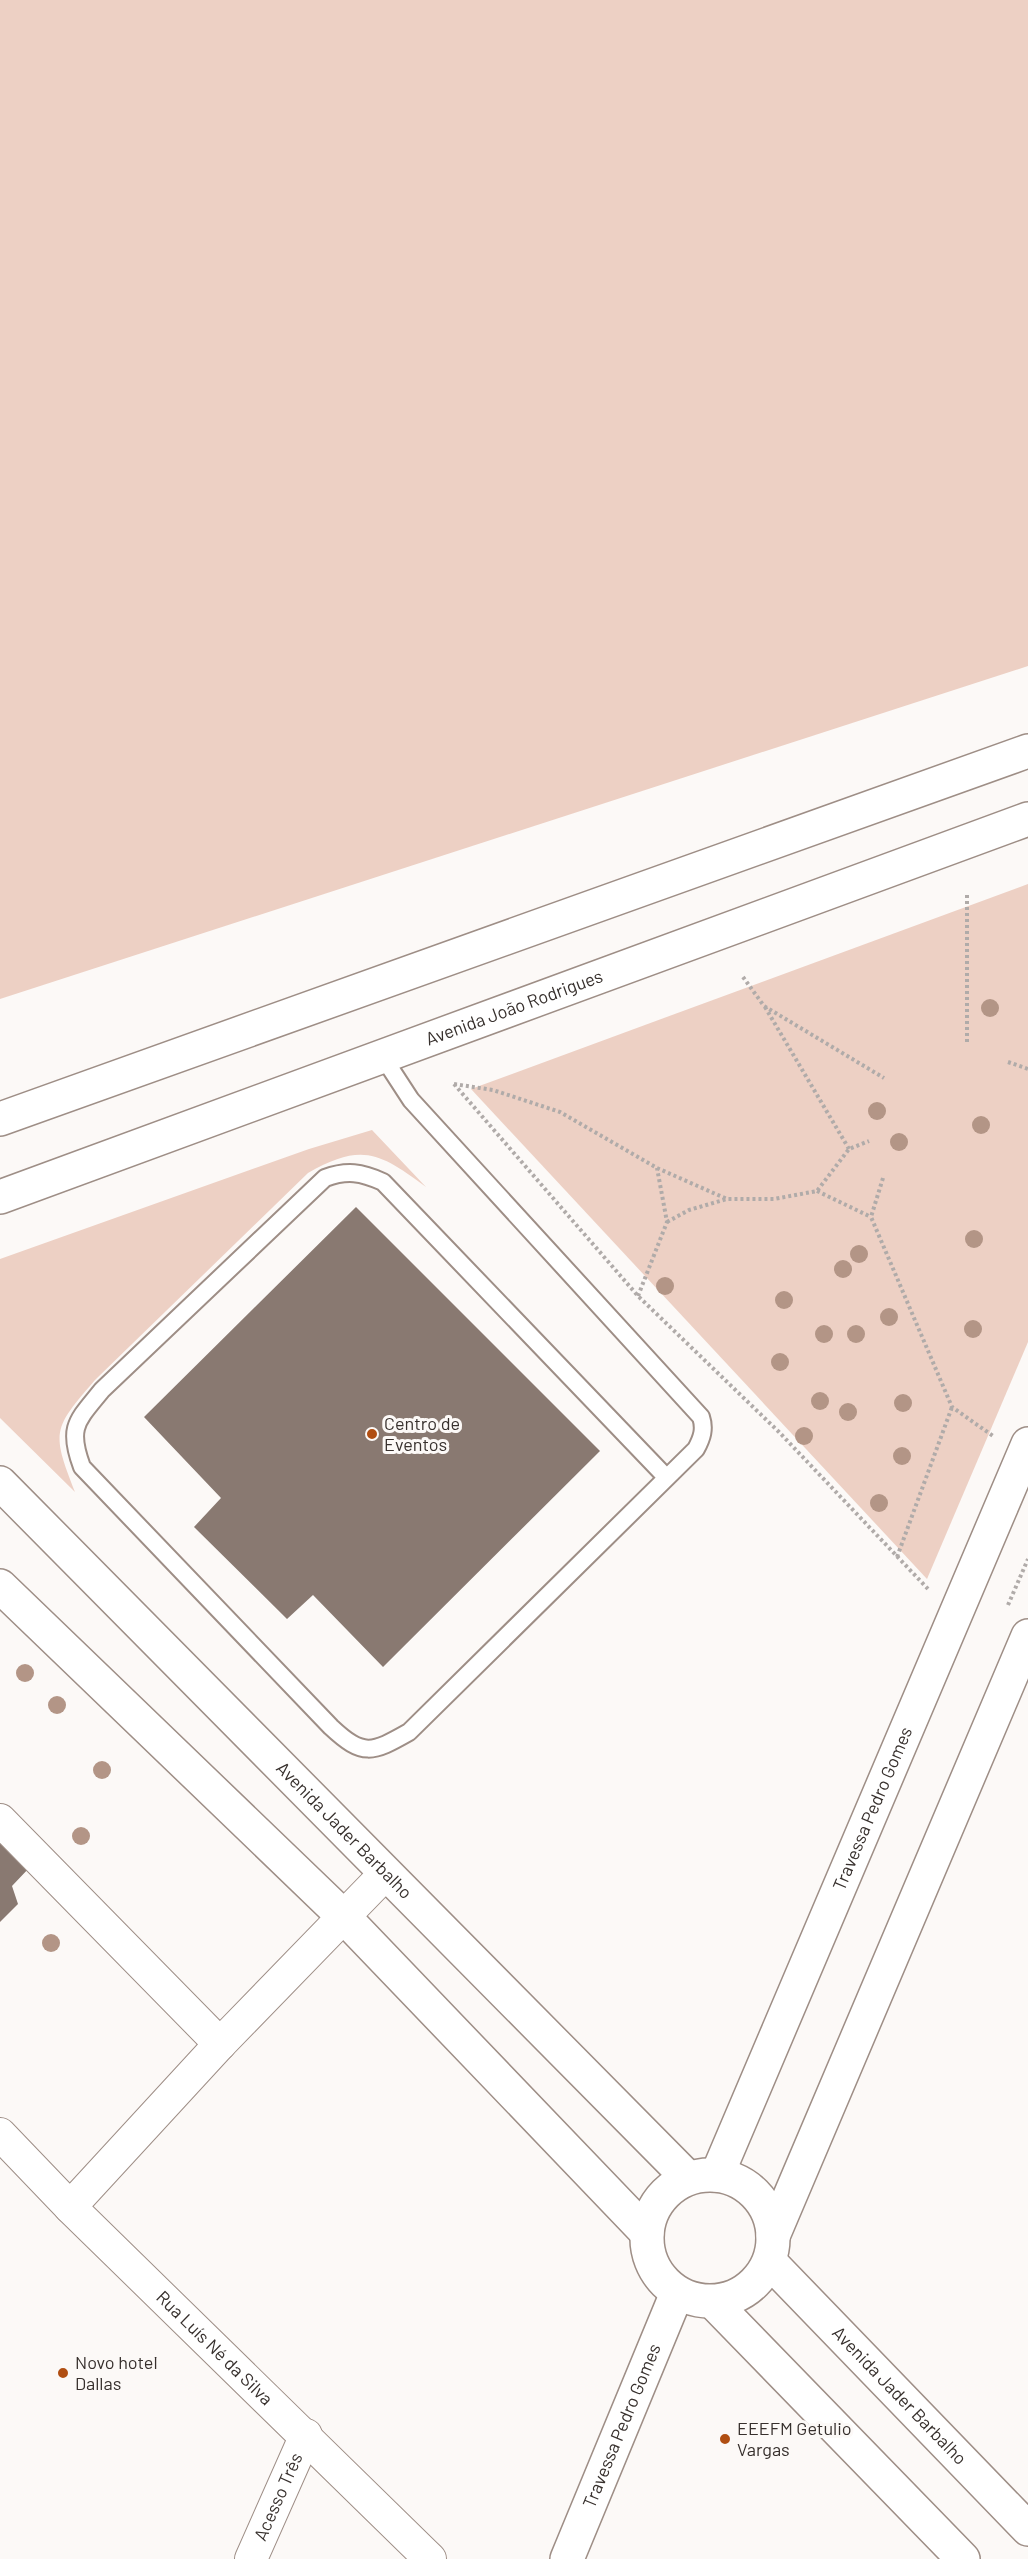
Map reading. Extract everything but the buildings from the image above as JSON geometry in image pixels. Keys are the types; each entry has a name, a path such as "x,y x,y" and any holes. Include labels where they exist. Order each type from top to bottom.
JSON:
{"main road":[{"path":"0,1119 1028,751"},
{"name":"Avenida João Rodrigues","path":"0,1197 1028,819"},
{"name":"Travessa Pedro Gomes","path":"702,2177 1028,1444"},
{"name":"Avenida Jader Barbalho","path":"0,1483 386,1873 702,2177"},
{"path":"0,1586 345,1918 647,2233"},
{"path":"771,2249 770,2218 762,2202 750,2189 735,2180 702,2177 672,2187 659,2200 650,2215 647,2233 648,2251 654,2268 664,2282 677,2293 695,2301 713,2302 731,2299 747,2290 760,2277 1028,1636"},
{"name":"Avenida Jader Barbalho","path":"771,2249 1028,2529"},
{"name":"Travessa Pedro Gomes","path":"567,2559 677,2293"},
{"path":"713,2302 963,2559"}],"street":[{"path":"0,1820 220,2044"},
{"path":"70,2207 220,2044 345,1918 386,1873"},
{"name":"Rua Luís Né da Silva","path":"0,2134 70,2207 430,2559"},
{"name":"Acesso Três","path":"251,2559 306,2436"}],"lane":[{"path":"383,1057 411,1100 701,1417 704,1425 702,1437 696,1449 409,1732 387,1744 363,1750 349,1744 331,1727 82,1467 74,1438 78,1420 102,1390 325,1178 342,1172 362,1173 383,1182 666,1477"}],"path":[{"path":"967,895 967,1044"},
{"path":"743,977 765,1006 849,1149"},
{"path":"765,1006 884,1078"},
{"path":"1008,1062 1028,1069"},
{"path":"727,1199 657,1168 560,1112 493,1090 454,1084 638,1296 779,1432 931,1593"},
{"path":"817,1191 849,1149 869,1142"},
{"path":"638,1296 667,1222 657,1168"},
{"path":"884,1178 872,1217 952,1407 996,1438"},
{"path":"667,1222 689,1210 727,1199 774,1199 817,1191 872,1217"},
{"path":"897,1557 952,1407"}],"shaded area":[{"path":"0,0 1028,0 1028,666 0,999"},
{"path":"1028,884 1028,1342 927,1579 471,1089"},
{"path":"372,1130 426,1187 396,1166 383,1159 370,1156 343,1157 308,1173 95,1380 71,1410 60,1432 60,1443 62,1456 75,1492 0,1418 0,1259 309,1149"}],"place":[{"name":"Centro de Eventos","path":"372,1434"},
{"name":"Novo hotel Dallas","path":"63,2373"},
{"name":"EEEFM Getulio Vargas","path":"725,2439"}]}
